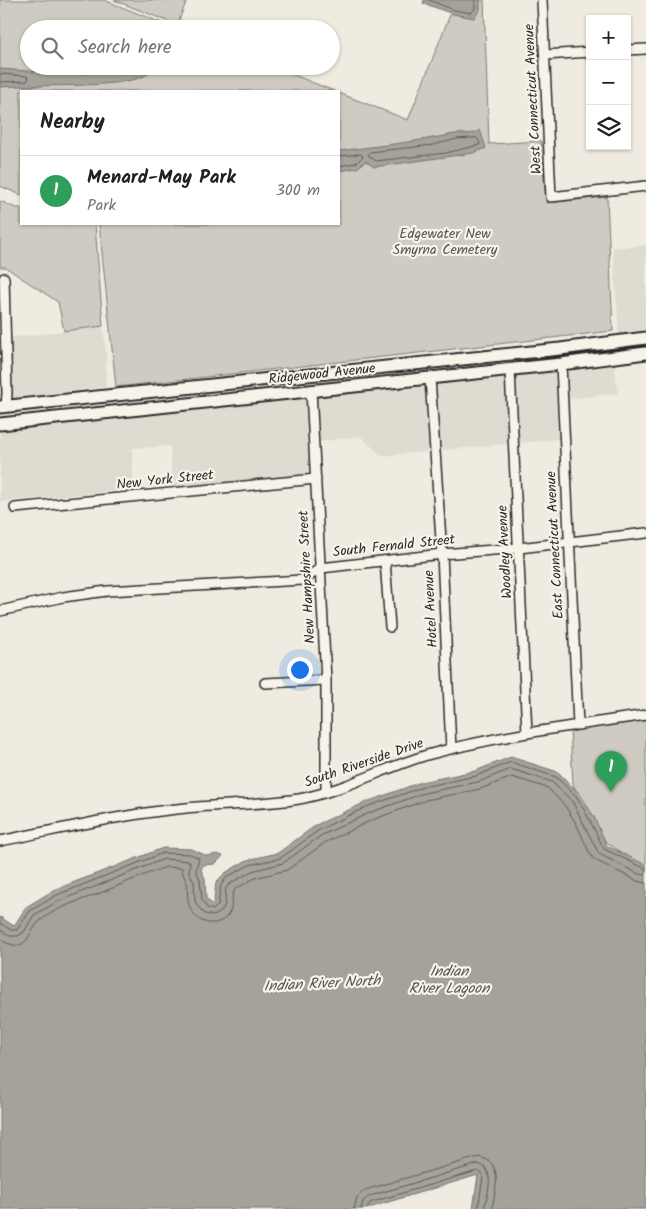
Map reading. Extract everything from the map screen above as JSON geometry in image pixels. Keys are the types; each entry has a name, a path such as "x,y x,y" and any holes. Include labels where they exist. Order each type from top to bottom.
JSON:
{"main road":[{"name":"Ridgewood Avenue","path":"2,410 109,396 646,338"},
{"name":"Ridgewood Avenue","path":"0,424 646,354"},
{"path":"314,390 326,382 402,373 411,364"},
{"path":"191,403 206,395 287,386 298,376"},
{"path":"15,422 21,415 29,412 94,405 109,396"}],"street":[{"name":"West Connecticut Avenue","path":"542,0 551,197 646,186"},
{"path":"631,50 646,48"},
{"path":"544,55 586,52"},
{"path":"2,410 7,393 4,278"},
{"name":"East Connecticut Avenue","path":"561,364 578,725"},
{"name":"Woodley Avenue","path":"510,370 527,734"},
{"name":"Hotel Avenue","path":"430,378 442,554 451,749"},
{"name":"New Hampshire Street","path":"314,390 316,479 326,680 326,792"},
{"name":"New York Street","path":"15,508 316,479"},
{"name":"South Fernald Street","path":"0,611 63,597 106,591 303,580 321,568 646,533"},
{"path":"385,561 390,627"},
{"path":"265,683 326,680"},
{"name":"South Riverside Drive","path":"0,841 155,812 300,799 326,792 406,762 451,749 578,725 646,715"}],"shaded area":[{"path":"646,245 646,331 619,335 613,248"},
{"path":"103,326 106,354 106,387 0,400 0,339"},
{"path":"614,361 618,393 570,399 569,438 382,456 360,436 318,442 320,477 173,492 170,446 132,448 134,489 0,502 0,428"}],"green space":[{"path":"0,0 104,0 154,20 20,20 20,75 294,75 331,90 20,90 20,195 0,186"},
{"path":"114,0 187,0 179,20 164,20"},
{"name":"Edgewater New Smyrna Cemetery","path":"456,0 484,0 489,144 541,141 546,203 607,197 613,331 116,387 99,225 340,225 340,93 408,120"},
{"path":"0,201 20,208 20,225 95,225 103,326 64,331 58,302 5,267 0,267"},
{"path":"646,719 646,870 606,842 581,801 573,784 570,729"}],"water":[{"path":"424,0 480,0 480,10 474,18 453,14 423,3"},
{"path":"0,69 20,70 20,75 145,75 122,82 101,84 0,87"},
{"path":"480,130 486,148 473,153 374,167 366,161 357,168 340,171 340,151 477,132"},
{"name":"Indian River Lagoon","path":"511,757 558,772 580,794 594,817 607,846 646,865 646,1209 473,1209 478,1175 365,1209 0,1209 0,917 14,926 26,907 54,890 163,848 192,849 207,856 217,854 223,856 215,864 203,865 201,870 205,878 206,898 212,905 216,882 225,873 247,860 278,853 316,825 364,803 421,782 475,771"}],"place":[{"name":"Menard-May Park","path":"611,792"}],"water label":[{"name":"Indian River North","path":"322,984"}]}
